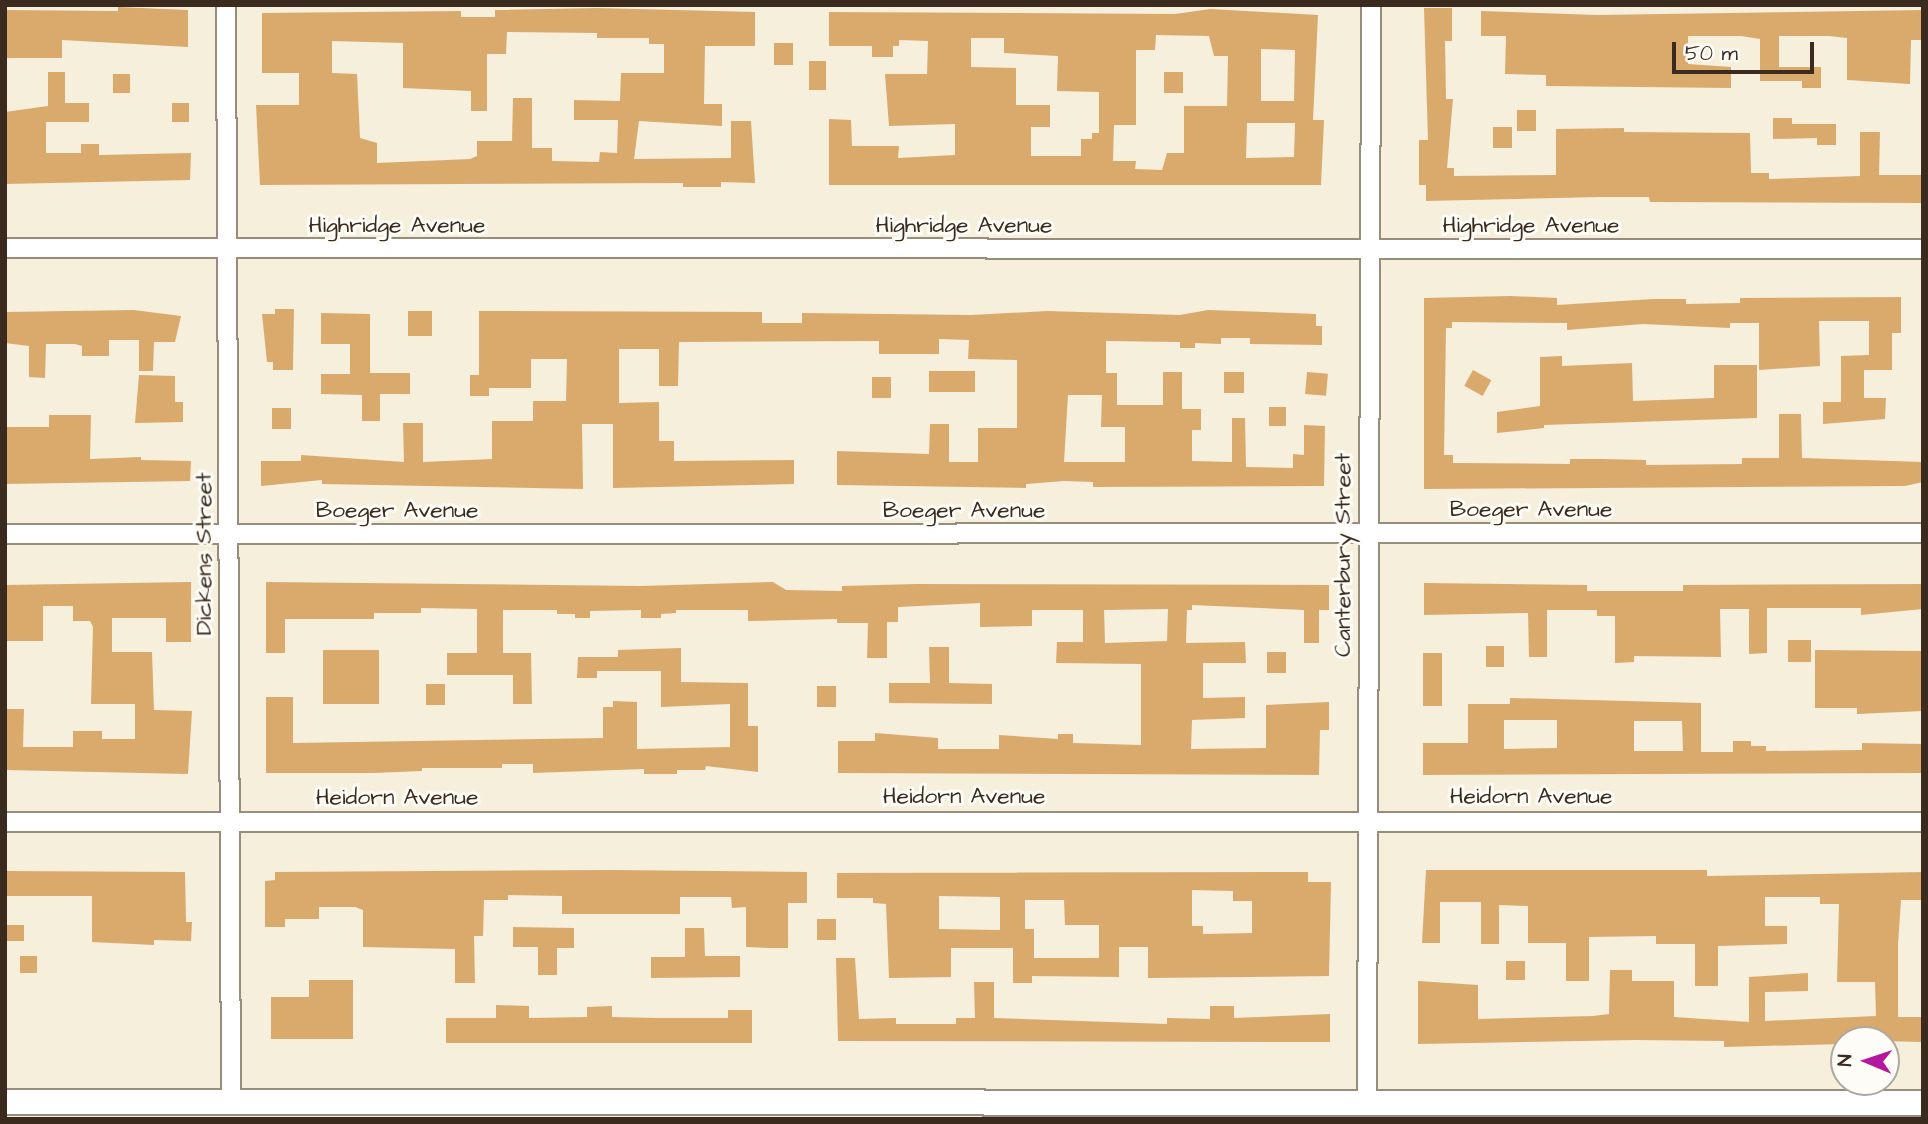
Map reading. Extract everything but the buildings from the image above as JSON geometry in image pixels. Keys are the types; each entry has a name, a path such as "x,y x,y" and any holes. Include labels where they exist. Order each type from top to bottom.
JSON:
{"main road":[{"path":"5,1102 1367,1105 1923,1103"}],"street":[{"name":"Dickens Street","path":"226,5 230,249 227,535 231,1102"},
{"name":"Canterbury Street","path":"1367,1105 1371,5"},
{"name":"Highridge Avenue","path":"5,248 1923,249"},
{"name":"Boeger Avenue","path":"5,534 1923,533"},
{"name":"Heidorn Avenue","path":"5,822 1923,822"}]}
